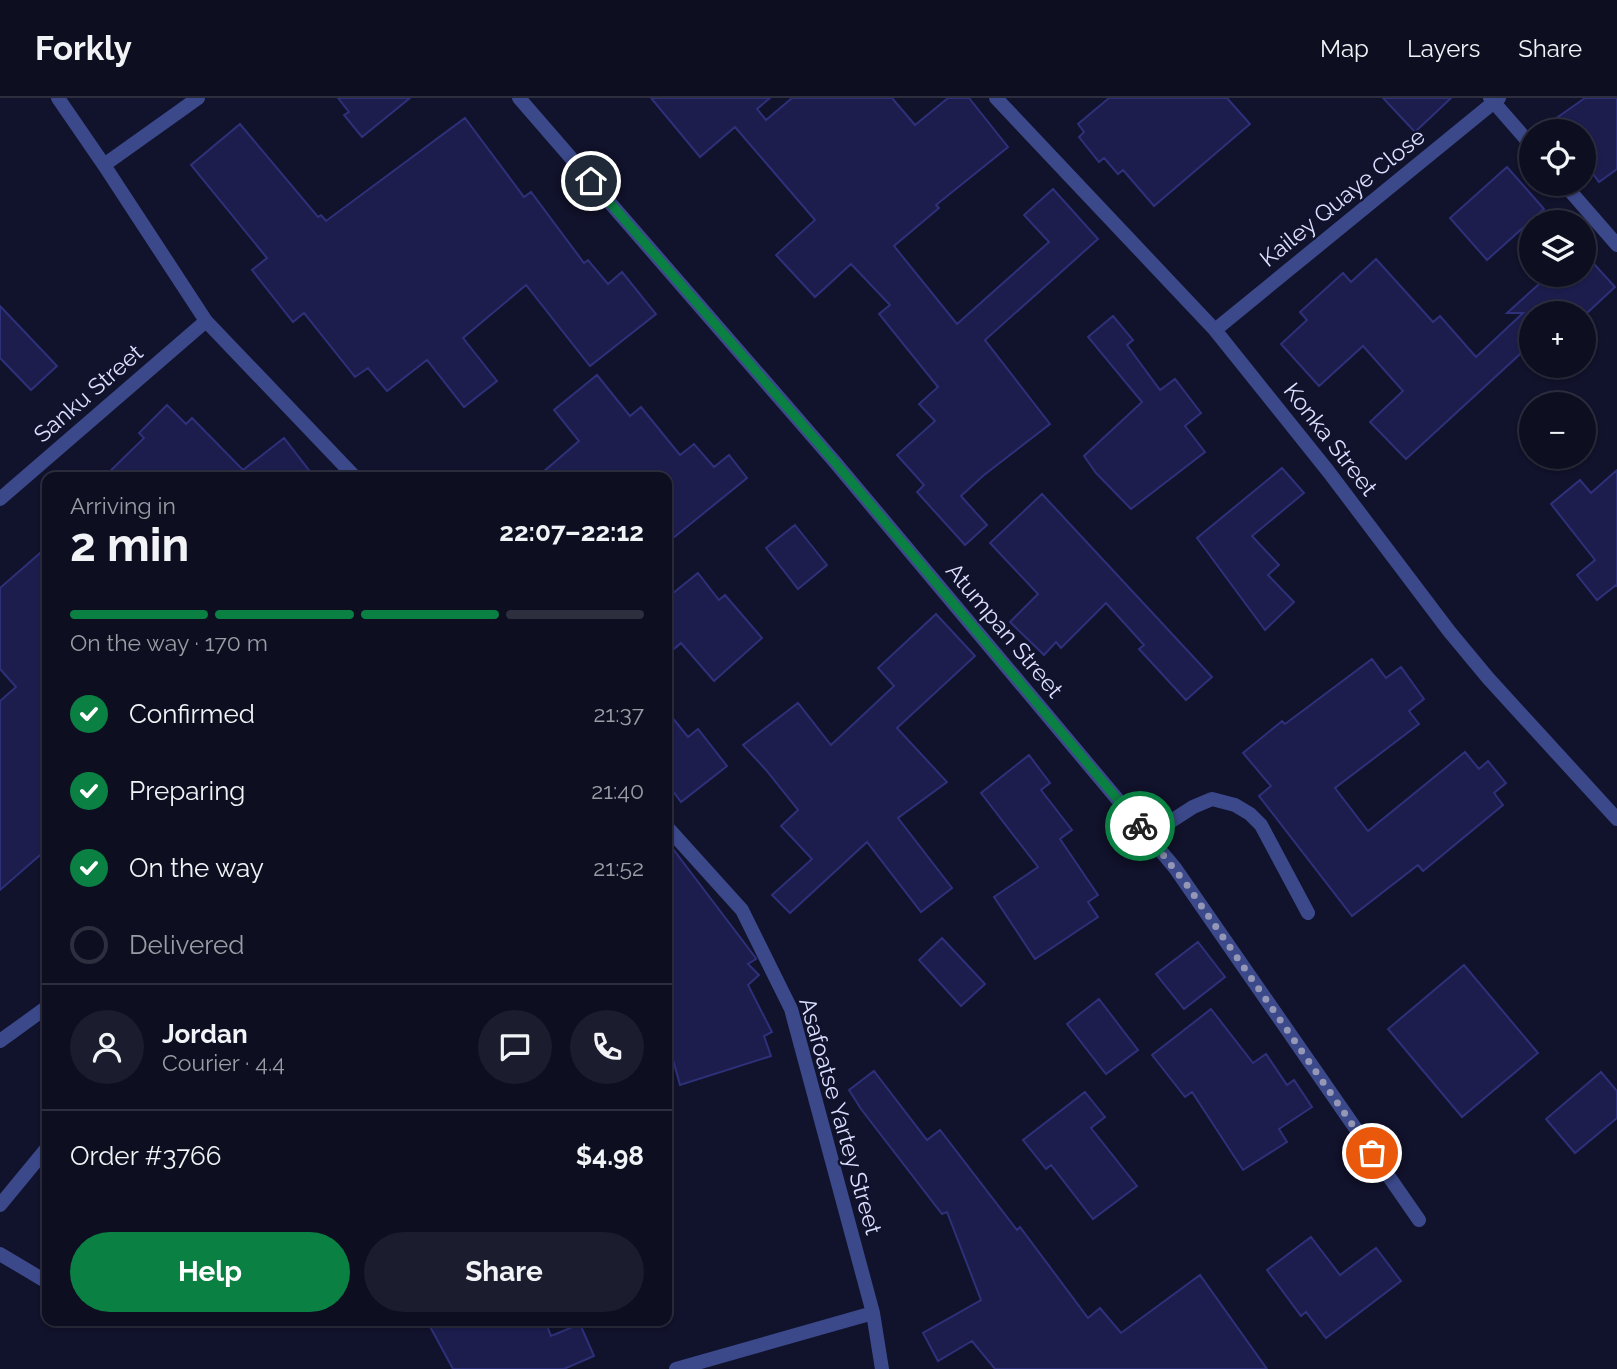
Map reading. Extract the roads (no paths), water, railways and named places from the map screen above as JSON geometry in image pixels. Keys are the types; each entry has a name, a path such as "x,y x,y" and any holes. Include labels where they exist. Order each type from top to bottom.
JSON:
{"street":[{"path":"58,98 206,321 350,472"},
{"path":"104,165 198,98"},
{"name":"Atumpan Street","path":"519,98 834,461 1181,876 1419,1220"},
{"name":"Konka Street","path":"996,98 1215,330 1328,471 1448,631 1617,819"},
{"path":"1494,99 1519,130"},
{"name":"Kailey Quaye Close","path":"1215,330 1494,99"},
{"path":"1574,196 1617,245"},
{"name":"Sanku Street","path":"0,499 206,321"},
{"path":"1148,836 1212,799 1235,804 1261,825 1308,913"},
{"name":"Asafoatse Yartey Street","path":"672,833 742,910 791,1009 873,1313 882,1369"},
{"path":"0,1041 42,1011"},
{"path":"0,1205 42,1154"},
{"path":"0,1254 42,1279"},
{"path":"676,1369 873,1313"}]}
